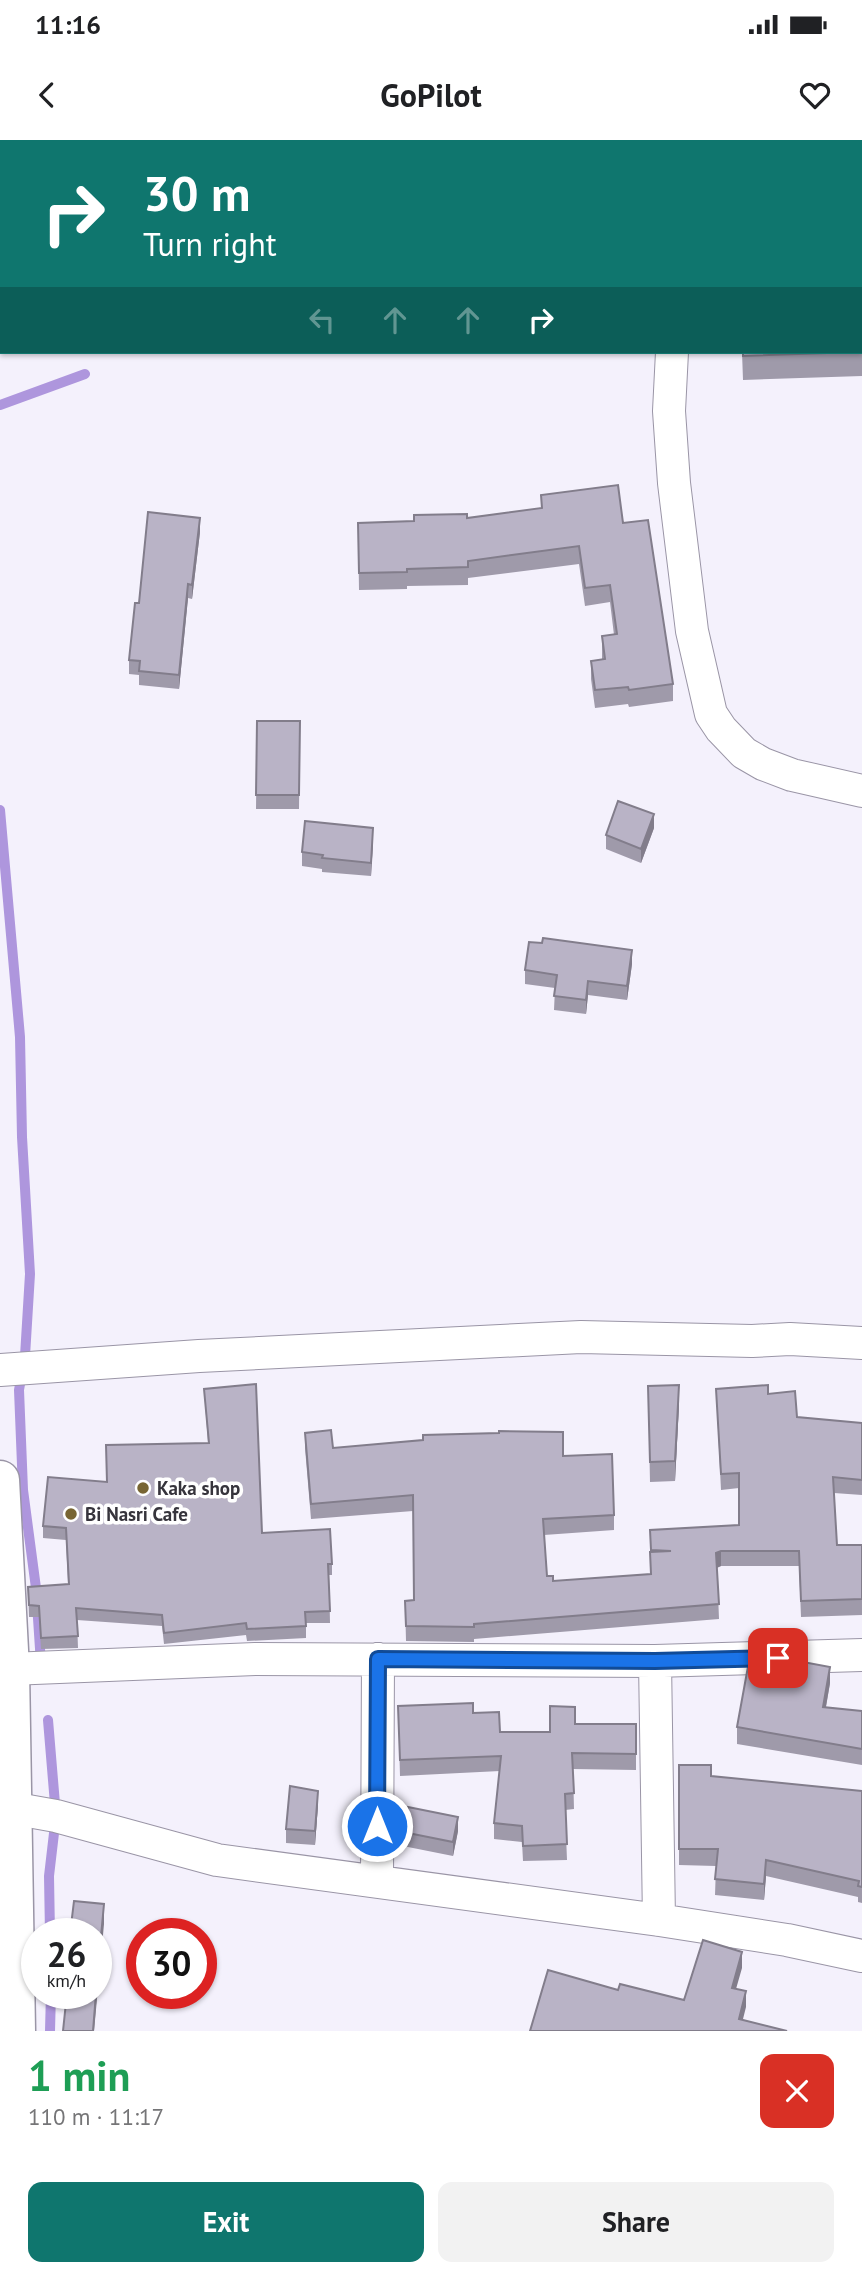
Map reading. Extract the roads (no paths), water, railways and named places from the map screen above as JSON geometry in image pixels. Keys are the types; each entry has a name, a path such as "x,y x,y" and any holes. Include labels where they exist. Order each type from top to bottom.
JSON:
{"main road":[{"path":"0,1480 10,1669 6,1807 16,2031"}],"street":[{"path":"672,354 669,411 674,483 692,631 711,714 720,729 744,753 763,764 792,775 862,791"},
{"path":"0,1370 199,1356 581,1337 752,1341 790,1339 862,1343"},
{"path":"10,1669 255,1659 655,1661 862,1655"},
{"path":"377,1881 378,1659"},
{"path":"655,1661 659,1920"},
{"path":"6,1807 55,1816 217,1860 659,1920 787,1940 862,1956"}],"waterway":[{"path":"0,405 85,374"},
{"path":"0,810 20,1037 22,1137 30,1274 25,1356 19,1390 23,1490 36,1588 41,1664"},
{"path":"48,1720 56,1816 49,1876 50,1918"},
{"path":"50,2031 51,2009"}],"place":[{"name":"Kaka shop","path":"143,1488"},
{"name":"Bi Nasri Cafe","path":"71,1514"}]}
